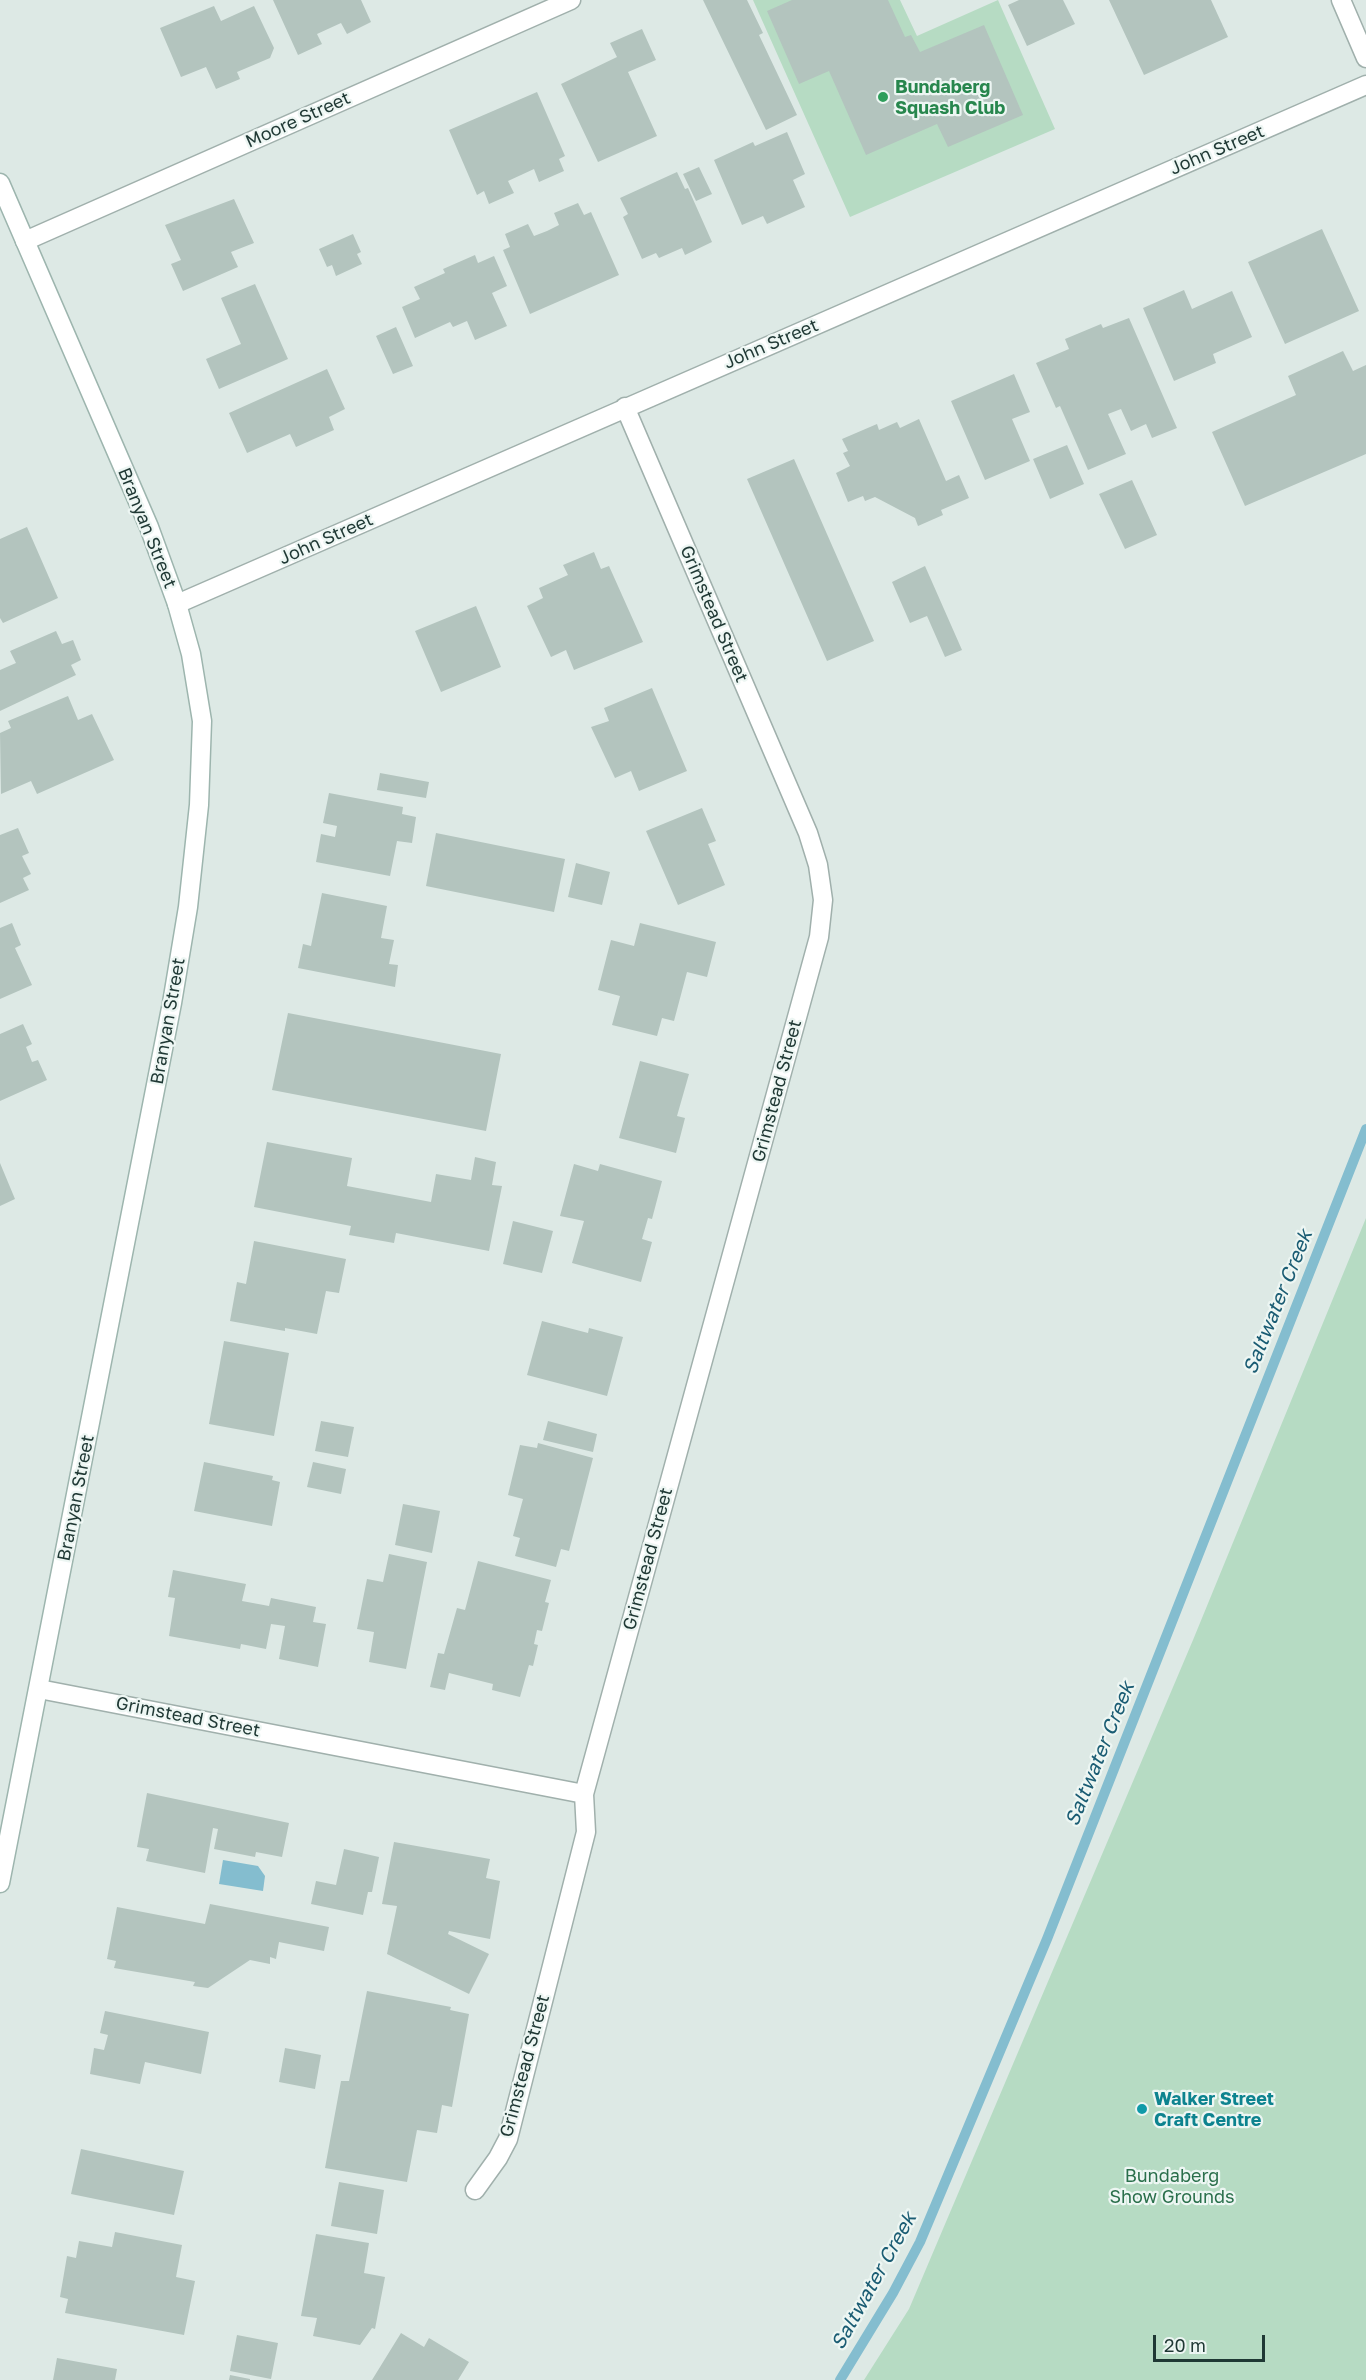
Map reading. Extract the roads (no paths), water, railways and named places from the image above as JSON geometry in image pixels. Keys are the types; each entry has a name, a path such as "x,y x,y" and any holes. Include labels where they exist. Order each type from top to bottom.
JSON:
{"street":[{"name":"Moore Street","path":"25,241 571,0"},
{"path":"1341,0 1366,58"},
{"name":"John Street","path":"177,604 1366,85"},
{"name":"Branyan Street","path":"0,183 149,527 177,604 191,654 202,721 200,805 188,907 172,1003 0,1883"},
{"name":"Grimstead Street","path":"474,2190 498,2158 508,2139 586,1832 584,1794 819,937 823,900 818,865 808,833 625,407"},
{"name":"Grimstead Street","path":"39,1689 584,1794"}],"water":[{"path":"223,1860 258,1866 265,1876 263,1891 219,1884"}],"waterway":[{"name":"Saltwater Creek","path":"840,2380 893,2293 920,2242 1047,1939 1366,1129"}],"place":[{"name":"Bundaberg Squash Club","path":"883,97"},
{"name":"Walker Street Craft Centre","path":"1142,2109"}],"park label":[{"name":"Bundaberg Show Grounds","path":"1172,2186"}]}
